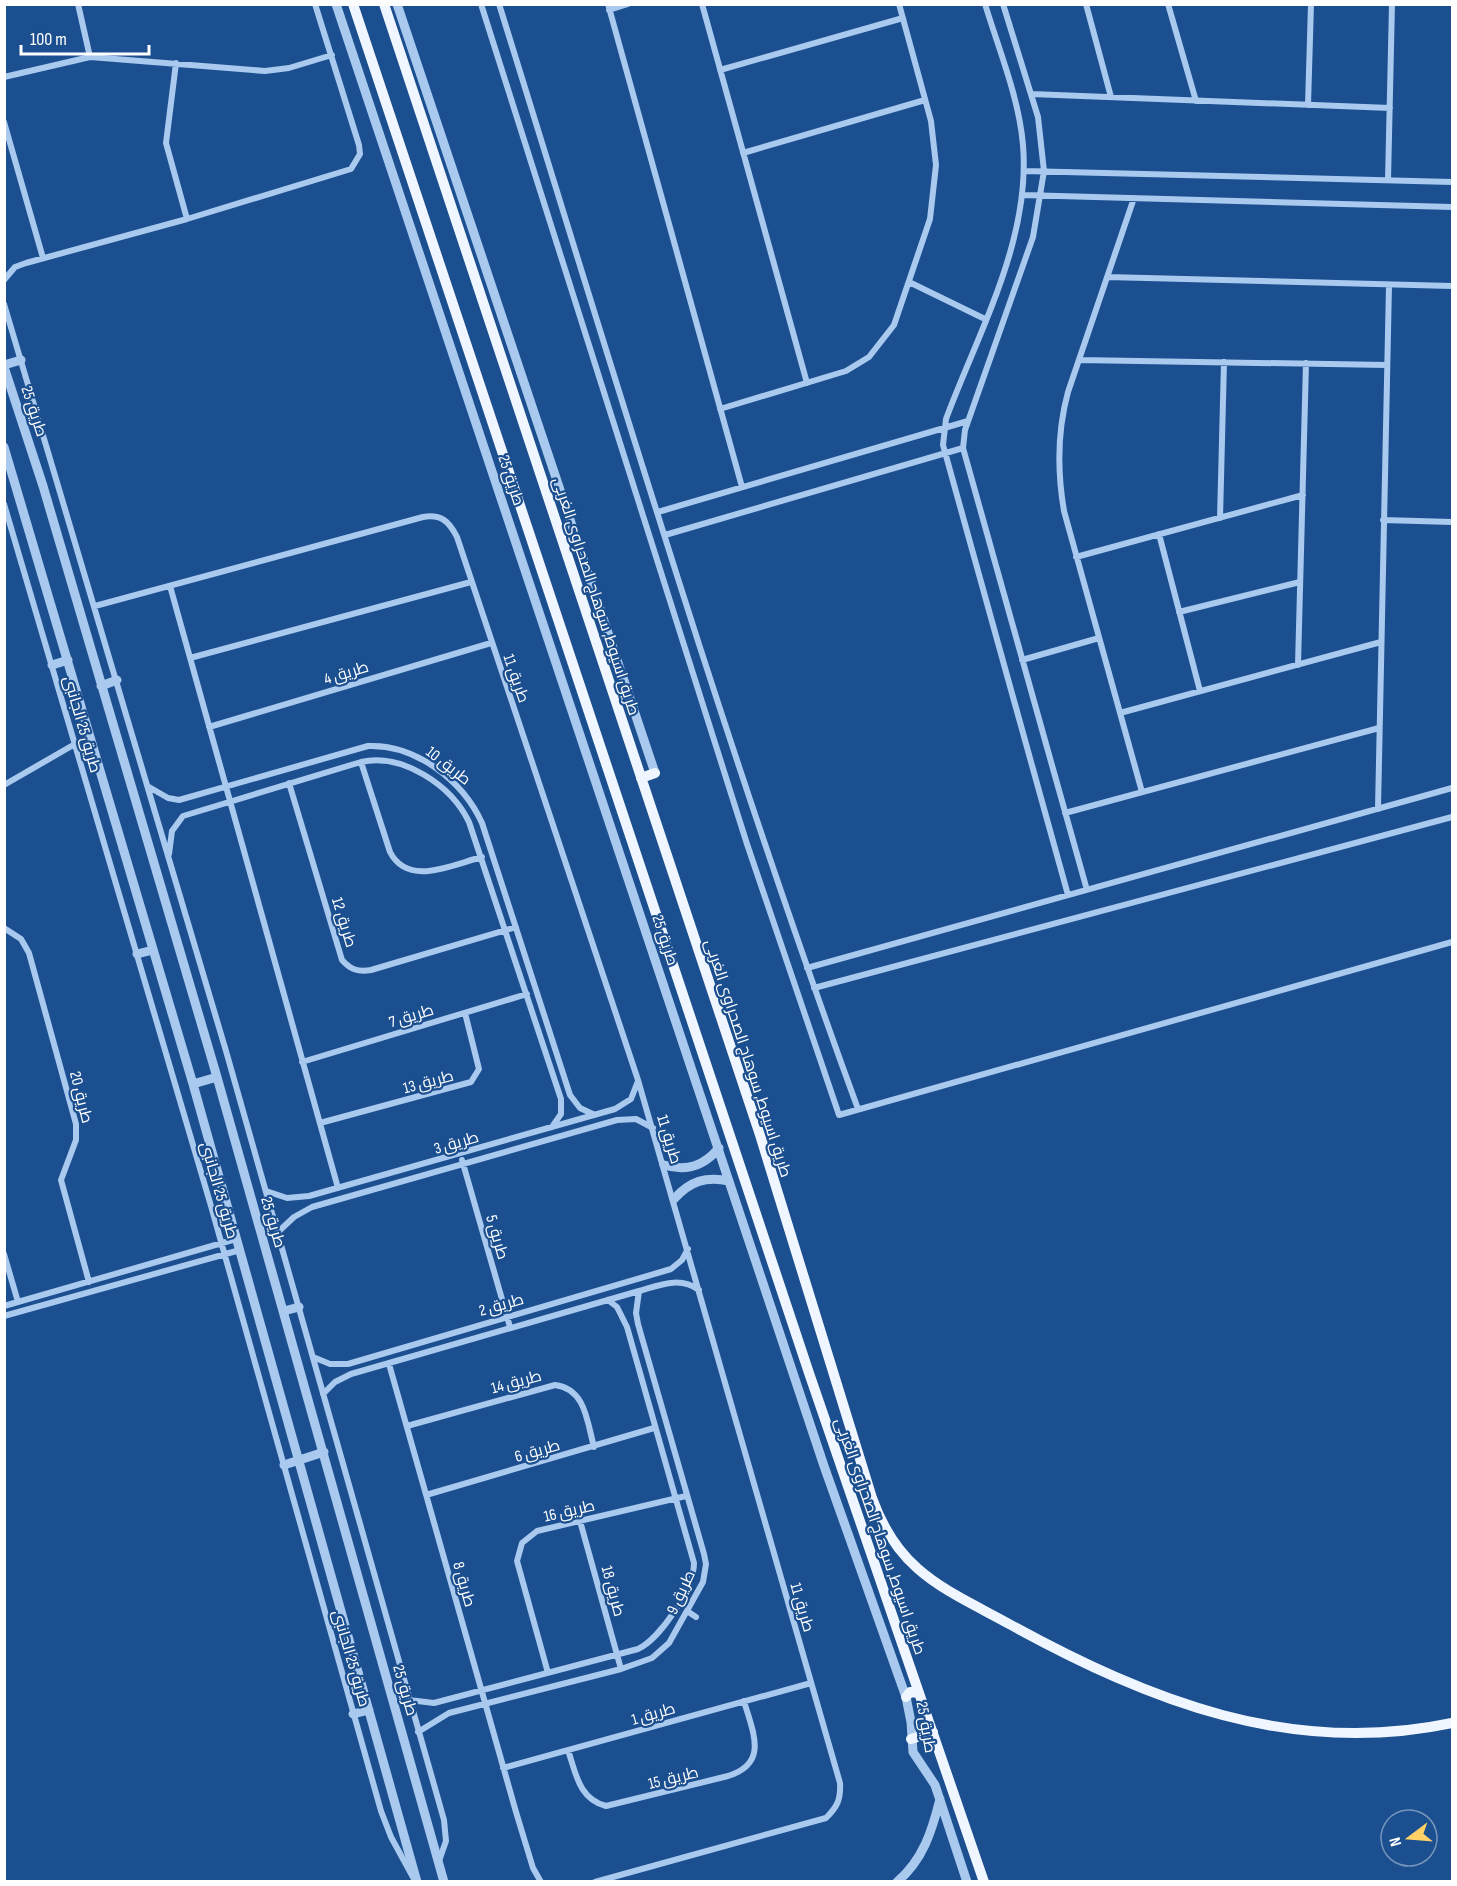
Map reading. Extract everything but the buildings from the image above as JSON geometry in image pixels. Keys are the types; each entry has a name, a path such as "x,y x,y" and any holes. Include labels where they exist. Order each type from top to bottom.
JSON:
{"main road":[{"name":"طريق اسيوط, سوهاج الصحراوى الغربى","path":"353,4 809,1373 984,1881"},
{"name":"طريق اسيوط, سوهاج الصحراوى الغربى","path":"384,4 760,1135 872,1498 884,1528 908,1562 927,1578 1071,1658 1135,1687 1187,1706 1251,1722 1316,1731 1379,1732 1452,1723"},
{"path":"641,778 655,773"},
{"path":"906,1697 910,1692 919,1693"},
{"path":"911,1739 933,1732"}],"street":[{"path":"78,4 90,57"},
{"path":"4,280 15,267 343,173 356,162 359,145 315,4"},
{"name":"طريق 25","path":"336,4 824,1466 906,1697 911,1722 912,1752 918,1764 928,1773 940,1797 967,1881"},
{"path":"397,4 655,773"},
{"path":"481,4 743,834 839,1115 1452,942"},
{"path":"500,4 728,736 858,1109"},
{"path":"628,4 608,7 742,487"},
{"path":"702,4 807,382"},
{"path":"720,408 846,371 858,365 879,348 894,325 930,219 936,183 935,143 899,4"},
{"path":"986,4 1019,118 1024,171 1023,195 1017,228 944,428 944,453 1068,895"},
{"path":"1003,4 1031,94 1043,143 1044,171 1033,237 968,422 963,448 1087,890"},
{"path":"1086,4 1111,97"},
{"path":"1168,4 1196,100"},
{"path":"1308,105 1311,4"},
{"path":"1388,180 1392,4"},
{"path":"720,70 903,18"},
{"path":"4,77 90,57 265,71 289,68 332,56"},
{"path":"176,63 166,143 187,219"},
{"path":"1031,94 1390,108"},
{"path":"743,153 925,100"},
{"path":"4,122 43,258"},
{"path":"1024,171 1452,182"},
{"path":"1023,195 1452,207"},
{"path":"1134,198 1062,417 1058,465 1064,511 1142,792"},
{"path":"1107,277 1452,286"},
{"path":"909,282 985,319"},
{"path":"1378,809 1389,285"},
{"path":"4,304 149,786 278,1232 446,1832 444,1852 439,1861"},
{"path":"4,366 21,360"},
{"path":"1079,360 1387,365"},
{"path":"1220,518 1224,362"},
{"path":"1298,664 1306,363"},
{"name":"طريق 25","path":"4,366 217,1077 444,1881"},
{"path":"658,512 968,422"},
{"path":"4,447 193,1084 416,1881"},
{"path":"665,536 963,448"},
{"path":"1076,556 1303,495"},
{"name":"طريق 25 الجانبى","path":"4,504 222,1243 384,1820 403,1862 416,1881"},
{"name":"طريق 11","path":"95,606 433,515 444,518 452,526 653,1128 840,1784 841,1797 836,1808 826,1818 595,1881"},
{"path":"1383,520 1452,522"},
{"path":"1159,534 1200,691"},
{"path":"190,658 471,582"},
{"path":"1179,612 1300,582"},
{"path":"170,586 338,1188"},
{"path":"1022,660 1099,638"},
{"path":"1120,713 1381,642"},
{"name":"طريق 4","path":"209,727 491,643"},
{"path":"52,665 68,660"},
{"path":"101,686 117,680"},
{"path":"1065,813 1379,728"},
{"path":"4,785 75,744"},
{"path":"368,746 371,760"},
{"name":"طريق 10","path":"149,786 168,798 179,800 368,746 399,748 456,784 474,806 570,1095 580,1108 595,1115"},
{"name":"طريق 10","path":"169,860 172,831 176,822 192,812 289,783 371,760 394,762 435,783 456,800 464,811 482,857 561,1099 561,1114 552,1127"},
{"path":"362,762 395,862 404,869 415,872 482,857"},
{"name":"طريق 12","path":"289,783 342,960 349,968 360,972 371,970 516,927"},
{"path":"807,968 1452,788"},
{"path":"464,811 474,806"},
{"path":"814,988 1452,817"},
{"name":"طريق 20","path":"4,928 21,939 29,953 76,1124 76,1140 61,1180 89,1281"},
{"path":"137,954 153,950"},
{"name":"طريق 7","path":"302,1062 526,994"},
{"name":"طريق 13","path":"320,1123 471,1082 479,1069 465,1013"},
{"path":"193,1084 217,1077"},
{"name":"طريق 3","path":"266,1191 298,1199 461,1155 624,1105 631,1099 638,1080"},
{"name":"طريق 3","path":"278,1232 294,1217 312,1207 617,1119 636,1119 653,1128"},
{"path":"664,1165 676,1169 701,1165 719,1148"},
{"name":"طريق 5","path":"461,1155 510,1327"},
{"path":"674,1199 693,1183 705,1179 729,1181"},
{"path":"4,1306 236,1239"},
{"name":"طريق 2","path":"312,1357 330,1364 348,1364 671,1269 682,1260 688,1248"},
{"path":"4,1316 240,1250"},
{"path":"4,1254 18,1302"},
{"name":"طريق 2","path":"323,1394 343,1377 639,1291 685,1282 700,1291"},
{"name":"طريق 9","path":"418,1732 449,1713 644,1662 660,1653 669,1644 703,1582 706,1564 638,1324 636,1301 639,1291"},
{"name":"طريق 9","path":"409,1700 434,1703 617,1655 649,1644 658,1634 692,1578 694,1563 627,1327 616,1307 608,1300"},
{"path":"284,1311 299,1307"},
{"name":"طريق 8","path":"389,1364 503,1768 533,1868 541,1881"},
{"name":"طريق 14","path":"407,1426 555,1384 573,1390 579,1396 594,1447"},
{"name":"طريق 6","path":"426,1495 654,1428"},
{"path":"284,1465 324,1452"},
{"name":"طريق 16","path":"548,1673 517,1562 518,1551 522,1543 537,1532 686,1496"},
{"name":"طريق 18","path":"580,1521 621,1669"},
{"path":"687,1611 696,1617"},
{"name":"طريق 1","path":"503,1768 810,1683"},
{"name":"طريق 15","path":"568,1750 586,1797 606,1806 728,1776 740,1772 750,1764 755,1752 755,1740 744,1701"},
{"path":"353,1714 369,1710"},
{"path":"897,1881 918,1860 928,1841 940,1797"}]}
